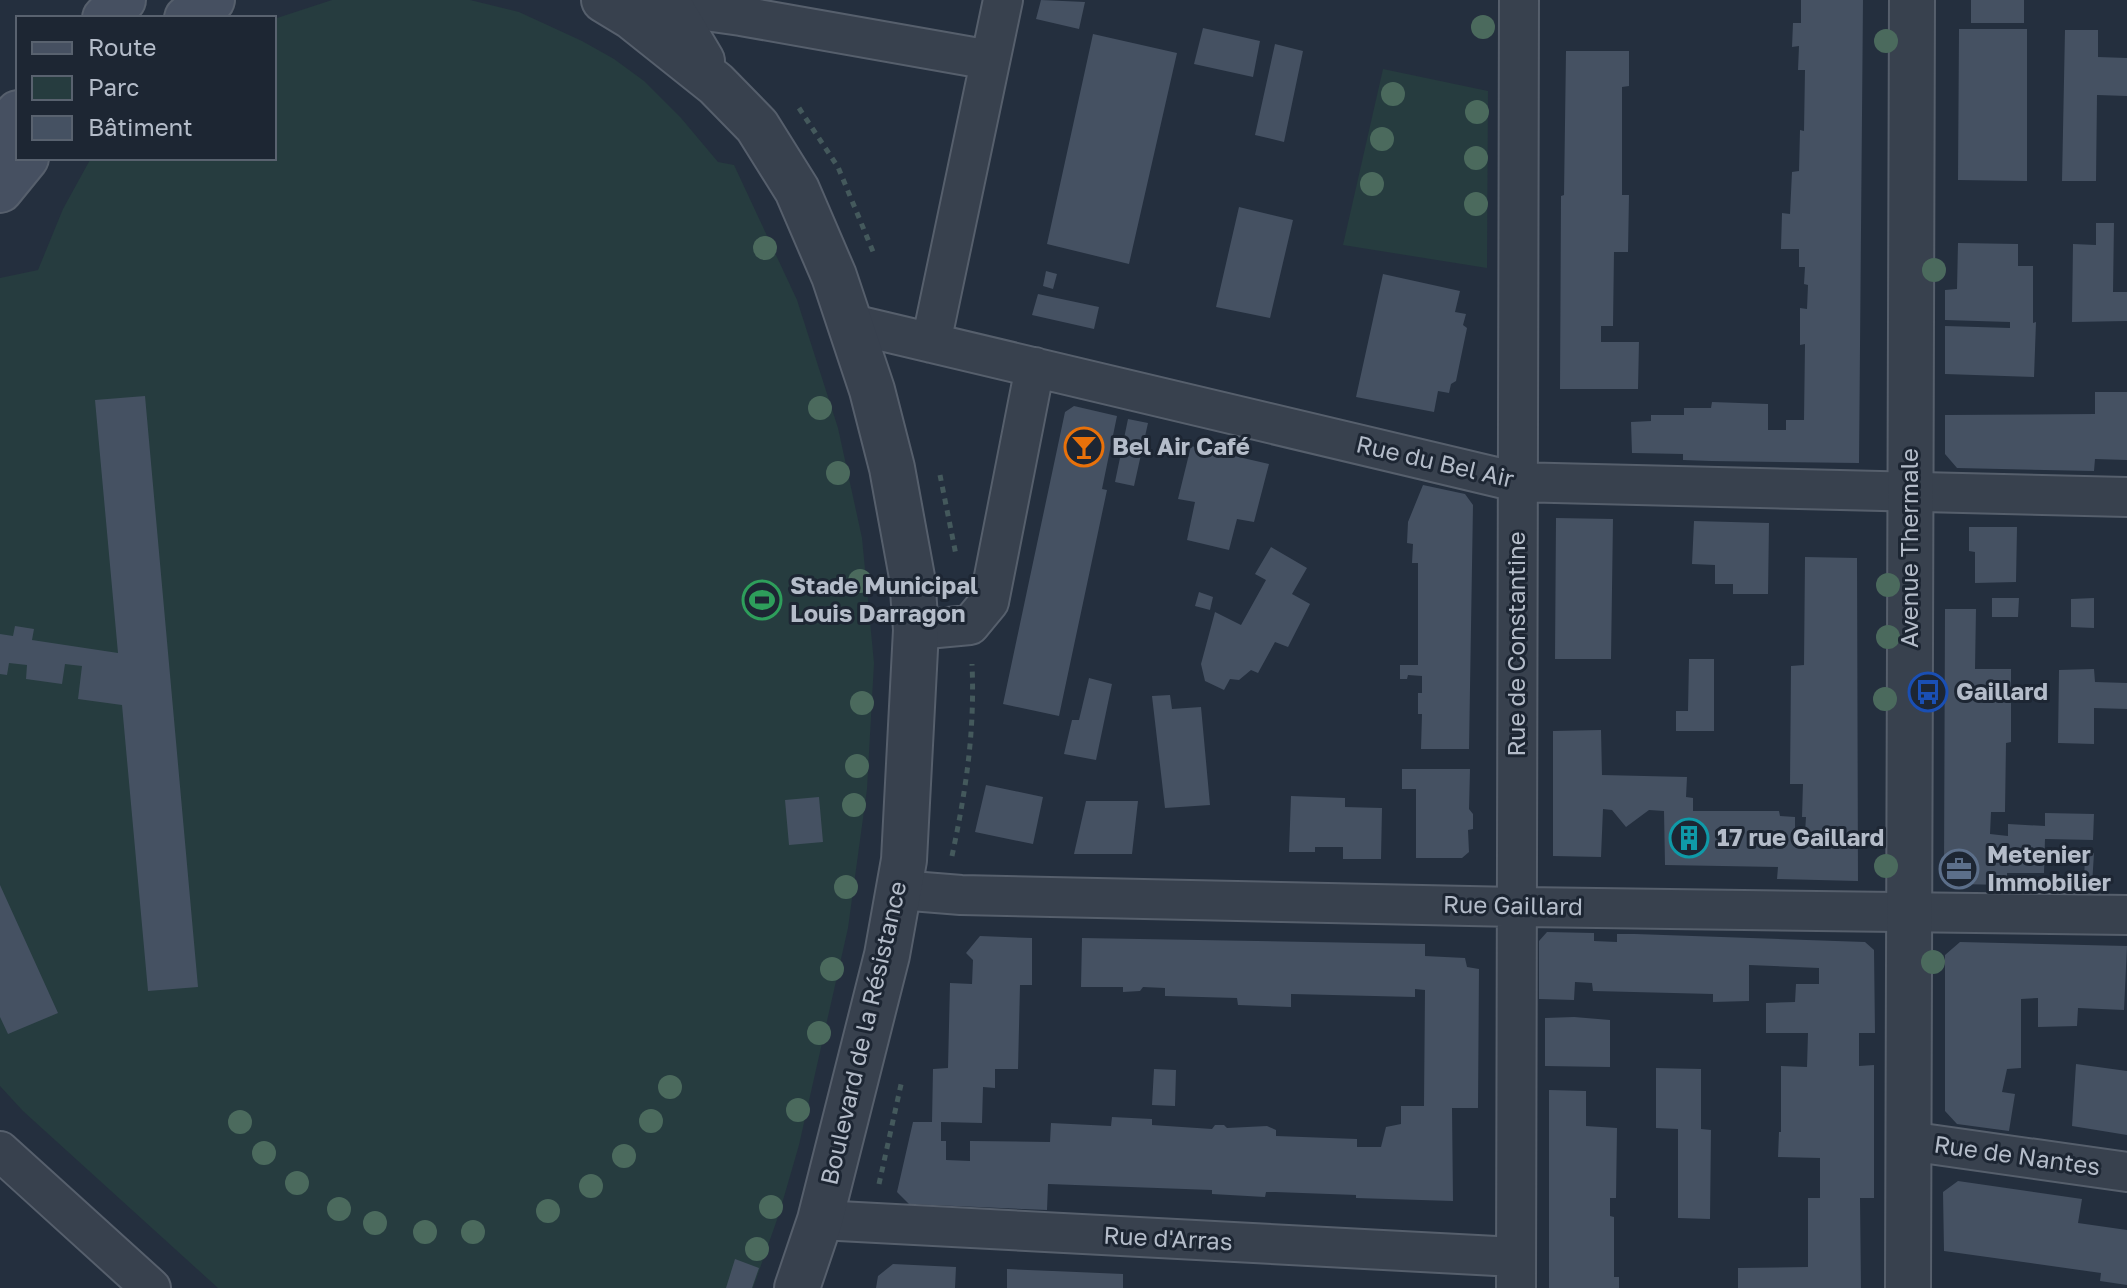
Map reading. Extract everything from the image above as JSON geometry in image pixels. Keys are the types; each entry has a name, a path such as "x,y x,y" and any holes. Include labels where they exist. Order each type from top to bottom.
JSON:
{"main road":[{"path":"107,16 123,0"},
{"path":"190,16 212,0"},
{"path":"0,136 16,116"},
{"path":"0,190 24,160"}],"street":[{"name":"Boulevard de la Résistance","path":"604,0 632,17 716,84 757,126 797,190 852,324 892,468 912,577 916,630 907,838 899,890 887,955 820,1220 797,1288"},
{"path":"931,343 1003,0"},
{"name":"Rue de Constantine","path":"1516,1273 1519,0"},
{"name":"Avenue Thermale","path":"1908,1288 1912,0"},
{"name":"Boulevard de la Résistance","path":"668,3 716,84"},
{"path":"668,3 990,60"},
{"name":"Rue du Bel Air","path":"852,324 1517,482 2127,497"},
{"path":"916,630 970,625 989,602 1035,367"},
{"name":"Rue Gaillard","path":"899,890 961,895 1516,907 2127,915"},
{"name":"Rue de Nantes","path":"1908,1141 2127,1172"},
{"path":"0,1151 151,1288"},
{"name":"Rue d'Arras","path":"820,1220 1516,1273"}],"green space":[{"path":"332,0 470,0 519,12 582,41 644,81 718,162 734,165 797,300 838,428 862,538 874,663 867,789 848,928 799,1145 753,1288 218,1288 23,1111 0,1086 0,278 38,270 63,209 90,160 276,160 276,18"},
{"path":"1383,69 1488,91 1487,268 1343,245"}],"building":[{"path":"1041,0 1085,2 1079,29 1036,19"},
{"path":"1801,0 1863,0 1859,463 1683,460 1683,454 1632,453 1631,422 1651,421 1651,415 1684,415 1684,408 1711,408 1712,402 1768,404 1768,430 1786,430 1786,420 1804,420 1805,344 1800,345 1800,308 1807,309 1808,285 1804,284 1805,267 1799,267 1799,249 1781,249 1782,213 1790,214 1792,172 1799,171 1800,130 1804,131 1805,70 1798,70 1799,46 1792,47 1793,23 1801,23"},
{"path":"1971,0 2024,0 2024,23 1971,23"},
{"path":"1203,28 1260,41 1253,77 1194,64"},
{"path":"1959,29 2027,29 2027,181 1958,180"},
{"path":"2065,30 2098,30 2098,57 2127,58 2127,96 2097,95 2096,181 2062,181"},
{"path":"1093,34 1177,53 1129,264 1047,244"},
{"path":"1275,44 1303,51 1284,142 1255,135"},
{"path":"1566,51 1629,51 1629,86 1622,87 1622,195 1629,195 1628,252 1614,252 1613,326 1601,326 1601,342 1639,342 1638,389 1560,389 1561,196 1564,195"},
{"path":"1239,207 1293,220 1270,318 1216,307"},
{"path":"2096,223 2114,223 2113,292 2127,292 2127,321 2072,322 2073,244 2096,245"},
{"path":"1958,243 2018,244 2018,266 2033,266 2033,323 2036,322 2034,377 1945,374 1945,326 2010,328 2010,322 1945,320 1945,290 1957,289"},
{"path":"1046,271 1057,274 1053,289 1043,286"},
{"path":"1383,274 1460,291 1455,312 1466,314 1463,325 1467,328 1456,381 1451,384 1449,393 1438,391 1434,412 1356,397"},
{"path":"1038,294 1099,307 1094,329 1032,315"},
{"path":"2095,392 2127,392 2127,460 2095,459 2094,471 1957,468 1945,454 1945,415 2095,414"},
{"path":"145,396 198,987 148,991 122,705 78,699 82,666 65,664 62,684 26,679 27,665 9,663 7,675 0,674 0,634 13,636 15,626 34,629 32,640 118,653 95,400"},
{"path":"1074,406 1117,416 1102,489 1107,490 1059,716 1003,704 1065,412"},
{"path":"1128,419 1148,423 1134,486 1115,482"},
{"path":"1191,446 1269,464 1254,522 1237,519 1229,550 1187,540 1195,502 1178,499"},
{"path":"1423,485 1465,494 1473,505 1469,749 1421,749 1422,714 1418,714 1418,693 1422,693 1422,676 1408,675 1407,679 1400,679 1400,665 1418,665 1418,563 1412,563 1413,544 1407,543 1408,522"},
{"path":"1556,518 1613,519 1611,659 1555,659"},
{"path":"1694,521 1769,523 1768,594 1733,594 1733,584 1715,584 1715,565 1692,564"},
{"path":"1969,527 2017,527 2016,582 1975,583 1975,552 1969,551"},
{"path":"1271,547 1307,568 1292,594 1310,604 1288,647 1275,642 1258,673 1251,670 1239,680 1230,679 1224,690 1205,681 1201,664 1215,612 1241,625 1266,580 1255,574"},
{"path":"1805,557 1857,558 1858,881 1777,879 1778,867 1665,865 1664,811 1649,810 1626,827 1612,810 1603,809 1601,857 1553,856 1553,731 1601,730 1602,775 1687,777 1686,797 1693,798 1693,811 1779,811 1780,816 1795,817 1795,834 1805,833 1803,784 1790,784 1791,666 1804,665"},
{"path":"1199,592 1213,597 1210,610 1195,606"},
{"path":"1992,598 2019,598 2018,617 1992,617"},
{"path":"2094,598 2094,628 2071,627 2071,599"},
{"path":"1945,609 1976,609 1975,669 2011,669 2011,742 2006,743 2005,812 1991,812 1990,834 2008,836 2008,824 2045,826 2045,813 2094,814 2093,840 2045,839 2044,873 2007,873 2007,885 1957,884 1944,871"},
{"path":"1689,659 1714,659 1714,731 1676,731 1676,711 1688,711"},
{"path":"2094,669 2095,682 2127,683 2127,709 2094,708 2094,744 2058,743 2059,670"},
{"path":"1089,678 1112,684 1096,760 1064,754 1072,720 1079,720"},
{"path":"1170,695 1172,709 1201,707 1210,805 1165,808 1152,696"},
{"path":"1402,769 1470,769 1469,809 1473,814 1473,829 1468,830 1469,852 1462,858 1416,858 1416,789 1402,789"},
{"path":"986,785 1043,797 1033,844 975,832"},
{"path":"1291,796 1345,798 1345,807 1382,808 1381,859 1343,859 1343,847 1315,847 1315,852 1289,852"},
{"path":"819,797 823,842 789,845 785,800"},
{"path":"1086,801 1138,801 1132,854 1074,854"},
{"path":"2085,852 2094,853 2092,885 2084,885"},
{"path":"0,885 58,1013 8,1034 0,1017"},
{"path":"1547,932 1594,933 1594,941 1617,942 1617,934 1635,934 1865,942 1874,950 1875,1033 1859,1033 1859,1066 1874,1065 1874,1198 1860,1198 1861,1288 1738,1288 1738,1268 1808,1267 1808,1198 1820,1198 1820,1158 1778,1157 1781,1066 1807,1067 1808,1033 1766,1033 1766,1003 1795,1002 1796,984 1819,984 1819,968 1749,965 1749,1001 1713,1002 1713,994 1593,991 1592,983 1575,982 1574,1000 1539,999 1539,941"},
{"path":"980,936 1032,938 1032,985 1020,985 1018,1069 995,1069 995,1088 983,1087 982,1123 941,1122 941,1141 946,1141 946,1160 970,1161 970,1141 1050,1142 1051,1123 1111,1126 1112,1117 1152,1119 1152,1125 1212,1129 1215,1125 1227,1128 1267,1126 1276,1130 1276,1136 1357,1139 1357,1147 1381,1147 1386,1127 1401,1124 1401,1106 1424,1106 1425,990 1415,989 1415,997 1291,994 1291,1007 1238,1005 1237,998 1165,996 1165,988 1143,987 1140,991 1123,992 1123,987 1081,987 1082,938 1425,944 1425,956 1465,958 1467,967 1479,969 1478,1108 1452,1108 1453,1201 1275,1192 1266,1192 1265,1197 1212,1194 1212,1190 1048,1184 1047,1210 909,1204 897,1192 913,1122 932,1122 933,1069 948,1068 950,983 972,984 973,960 966,953"},
{"path":"1960,942 2127,946 2124,1010 2078,1008 2077,1026 2038,1027 2038,998 2021,999 2021,1068 2007,1069 2002,1092 2015,1094 2009,1131 1957,1124 1945,1111 1945,955"},
{"path":"1545,1018 1610,1020 1610,1067 1545,1066"},
{"path":"2076,1064 2127,1071 2127,1135 2072,1126"},
{"path":"1656,1068 1701,1069 1701,1129 1711,1130 1710,1219 1678,1218 1678,1129 1656,1128"},
{"path":"1154,1069 1176,1070 1175,1106 1152,1105"},
{"path":"1549,1090 1586,1091 1586,1126 1617,1128 1616,1198 1610,1198 1610,1216 1614,1217 1614,1277 1619,1277 1619,1288 1549,1288"},
{"path":"1958,1181 2082,1199 2078,1223 2127,1230 2127,1285 2100,1281 2101,1273 1944,1251 1943,1192"},
{"path":"735,1259 759,1268 752,1288 726,1288"},
{"path":"893,1264 956,1267 955,1288 876,1288 878,1276"},
{"path":"1007,1269 1123,1274 1123,1288 1007,1288"}],"place":[{"name":"Bel Air Café","path":"1084,447"},
{"name":"Stade Municipal Louis Darragon","path":"762,600"},
{"name":"Gaillard","path":"1928,692"},
{"name":"17 rue Gaillard","path":"1689,838"},
{"name":"Metenier Immobilier","path":"1959,869"}]}
